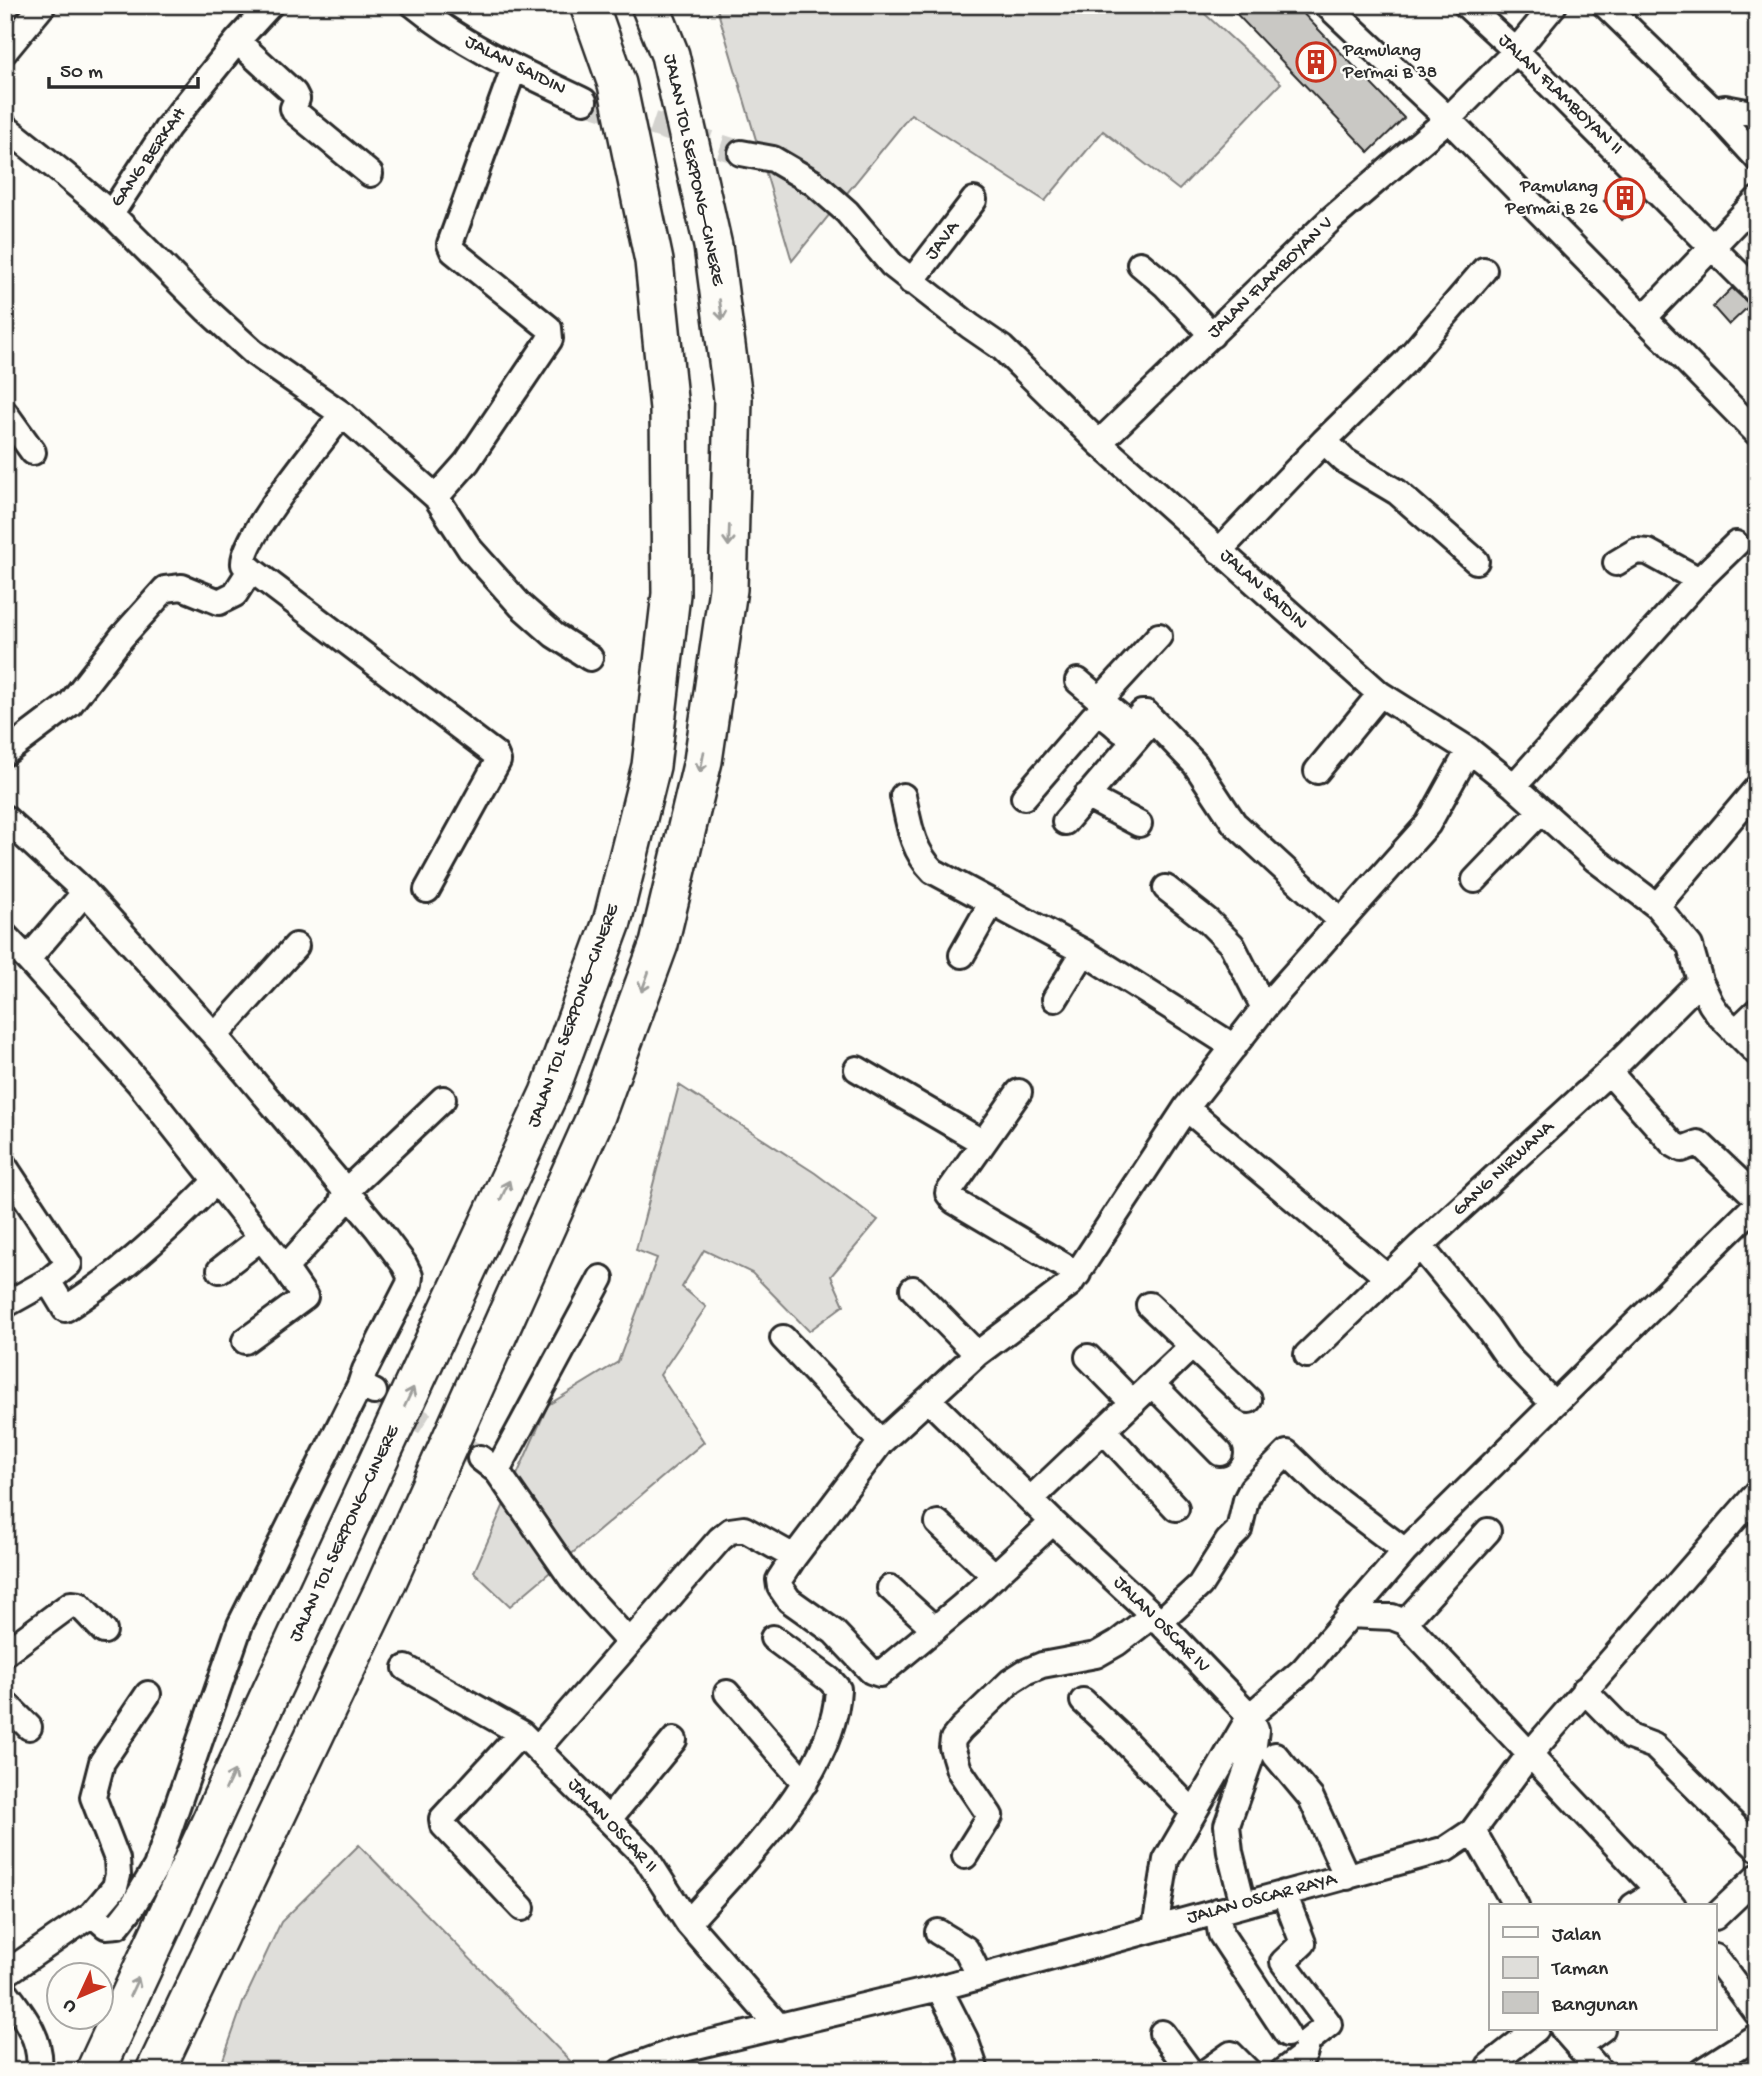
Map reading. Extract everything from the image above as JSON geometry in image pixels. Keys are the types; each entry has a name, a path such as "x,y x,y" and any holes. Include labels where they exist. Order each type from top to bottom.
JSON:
{"highway":[{"name":"JALAN TOL SERPONG–CINERE","path":"95,2071 549,1093 612,922 651,766 671,594 669,409 654,261 617,84 589,5"},
{"name":"JALAN TOL SERPONG–CINERE","path":"155,2071 384,1589 595,1118 659,944 703,761 728,589 733,399 713,246 670,55 650,5"}],"street":[{"path":"5,51 43,5"},
{"name":"GANG BERKAH","path":"111,214 168,127 237,41 270,5"},
{"name":"JALAN SAIDIN","path":"414,5 456,37 584,101"},
{"path":"1327,5 1448,119 1757,433"},
{"name":"JALAN FLAMBOYAN II","path":"1466,5 1516,51 1757,292"},
{"name":"JALAN FLAMBOYAN V","path":"1099,443 1330,220 1448,119 1516,51 1554,5"},
{"path":"1605,5 1713,110 1757,158"},
{"path":"237,41 294,93 297,99 294,111 370,174"},
{"path":"436,497 467,462 550,340 550,328 453,251 450,244 514,68"},
{"path":"1713,110 1725,108 1757,114"},
{"path":"5,127 111,214 253,352 342,414 436,497 470,549 521,606 554,635 590,658"},
{"name":"JALAN SAIDIN","path":"741,153 773,159 814,183 847,212 892,265 911,282 1002,348 1099,443 1380,694 1469,750 1514,786 1596,860 1657,906 1690,946 1700,981 1718,1014 1757,1053"},
{"name":"JAVA","path":"911,282 974,200"},
{"path":"1644,318 1757,200"},
{"path":"1140,264 1165,285 1212,335"},
{"path":"1219,551 1324,441 1405,362 1484,270"},
{"path":"5,413 33,452"},
{"path":"342,414 262,522 243,557 244,564 495,754 498,761 426,890"},
{"path":"1324,441 1345,461 1397,492 1476,561"},
{"path":"1514,786 1699,580 1736,544"},
{"path":"1616,563 1628,555 1642,551 1699,580"},
{"path":"5,753 69,704 122,637 165,589 182,587 219,602 235,594 251,569"},
{"path":"1100,700 1159,636"},
{"path":"1078,681 1130,726 1144,712 1195,764 1234,823 1341,921"},
{"path":"1317,771 1380,694"},
{"path":"1024,797 1093,717 1100,716 1110,720 1133,742"},
{"path":"1065,822 1148,725 1155,725"},
{"path":"1053,1522 935,1629 880,1674 873,1673 834,1632 789,1600 780,1587 779,1580 794,1556 881,1443 977,1354 1070,1284 1186,1108 1264,1008 1428,824 1469,750"},
{"path":"1657,906 1757,788"},
{"path":"903,796 911,836 925,863 933,871 1084,951 1234,1047"},
{"path":"1086,796 1139,824"},
{"path":"1475,880 1541,811"},
{"path":"5,818 85,892 215,1036 377,1228 410,1276 409,1284 365,1370 367,1388 240,1625 156,1867 118,1925 106,1926 92,1914"},
{"path":"1166,888 1208,921 1232,945 1264,1008"},
{"path":"30,962 33,953 85,892"},
{"path":"962,955 992,902"},
{"path":"5,936 139,1083 305,1297 245,1342"},
{"path":"215,1036 296,946"},
{"path":"1055,999 1084,951"},
{"name":"GANG NIRWANA","path":"1307,1355 1420,1246 1609,1072 1700,981"},
{"path":"1735,1031 1757,1011"},
{"path":"856,1069 982,1142"},
{"path":"1609,1072 1674,1144 1682,1149 1698,1143 1702,1145 1757,1198"},
{"path":"1019,1092 948,1190 951,1199 1078,1274"},
{"path":"285,1268 340,1207 345,1192 443,1099"},
{"path":"1186,1108 1388,1278"},
{"path":"5,1167 69,1264 48,1280 5,1305"},
{"path":"48,1280 65,1309 101,1287 161,1237 216,1181"},
{"path":"1156,1928 1166,1860 1250,1716 1303,1670 1405,1551 1757,1204"},
{"path":"220,1270 261,1238"},
{"path":"1420,1246 1487,1327 1507,1356 1554,1404"},
{"path":"601,1278 488,1464 572,1579 629,1642"},
{"path":"913,1289 977,1354"},
{"path":"1149,1305 1249,1400"},
{"path":"783,1338 881,1443"},
{"path":"1031,1499 1191,1347"},
{"path":"1088,1357 1133,1402"},
{"path":"1152,1384 1220,1453"},
{"name":"JALAN OSCAR IV","path":"929,1400 1157,1619 1250,1716"},
{"path":"1104,1430 1177,1508"},
{"path":"965,1856 990,1816 959,1770 952,1747 953,1739 1011,1681 1025,1672 1042,1665 1096,1655 1157,1619 1200,1585 1228,1541 1239,1530 1245,1500 1252,1489 1287,1453 1326,1491 1405,1551"},
{"name":"JALAN OSCAR RAYA","path":"621,2071 675,2052 939,1988 1446,1849 1473,1831 1529,1755 1757,1493"},
{"path":"938,1523 995,1576"},
{"path":"522,1908 443,1825 442,1819 529,1741 629,1642 730,1531 744,1528 794,1556"},
{"path":"1405,1622 1488,1531"},
{"path":"890,1588 935,1629"},
{"path":"5,1653 71,1604 79,1605 104,1631"},
{"path":"1349,1615 1392,1617 1405,1622 1666,1898"},
{"path":"688,1923 779,1819 806,1783 838,1702 838,1689 830,1680 773,1638"},
{"name":"JALAN OSCAR II","path":"406,1668 529,1741 645,1856 688,1923 779,2027"},
{"path":"1584,1690 1630,1737 1654,1746 1757,1848"},
{"path":"727,1693 806,1783"},
{"path":"5,1974 92,1914 110,1895 118,1875 117,1859 93,1797 103,1762 148,1694"},
{"path":"1083,1701 1193,1812"},
{"path":"5,1703 29,1727"},
{"path":"1242,1904 1230,1853 1227,1825 1253,1752 1256,1730 1250,1716"},
{"path":"609,1819 674,1740"},
{"path":"1275,1755 1311,1798 1347,1877"},
{"path":"1473,1831 1515,1904"},
{"path":"1716,1916 1757,1877"},
{"path":"1256,2071 1270,2060 1282,2071 1304,2055 1308,2041 1329,2024 1283,1962 1303,1943 1284,1893"},
{"path":"1641,1904 1666,1898"},
{"path":"1217,1911 1221,1934 1287,2034"},
{"path":"938,1932 966,1949 980,1977"},
{"path":"1716,1958 1757,2013"},
{"path":"939,1988 965,2039 976,2071"},
{"path":"5,1991 25,2018 39,2047 39,2071"},
{"path":"1487,2071 1489,2066 1534,2030"},
{"path":"1597,2030 1570,2037 1600,2071"},
{"path":"1162,2033 1190,2071"},
{"path":"1702,2071 1757,2036"},
{"path":"1207,2071 1231,2054 1248,2071"}],"green space":[{"path":"716,5 1195,5 1281,83 1179,190 1103,131 1045,201 911,114 792,261"},
{"path":"679,1085 815,1173 878,1220 831,1276 844,1305 809,1331 752,1273 704,1250 682,1287 706,1307 660,1375 704,1442 510,1606 474,1572 548,1405 618,1362 657,1258 636,1250"},
{"path":"359,1845 580,2071 219,2071 243,2003 281,1922"}],"building":[{"name":"Pamulang Permai B 38","path":"1228,5 1295,5 1404,118 1369,152"},
{"name":"Pamulang Permai B 26","path":"1625,181 1643,199 1622,220 1604,201"},
{"path":"1732,288 1750,305 1729,325 1713,307"}],"tunnel":[{"path":"584,101 741,153"},
{"path":"374,1392 480,1458"}],"place":[{"name":"Pamulang Permai B 38","path":"1316,62"},
{"name":"Pamulang Permai B 26","path":"1625,198"}]}
